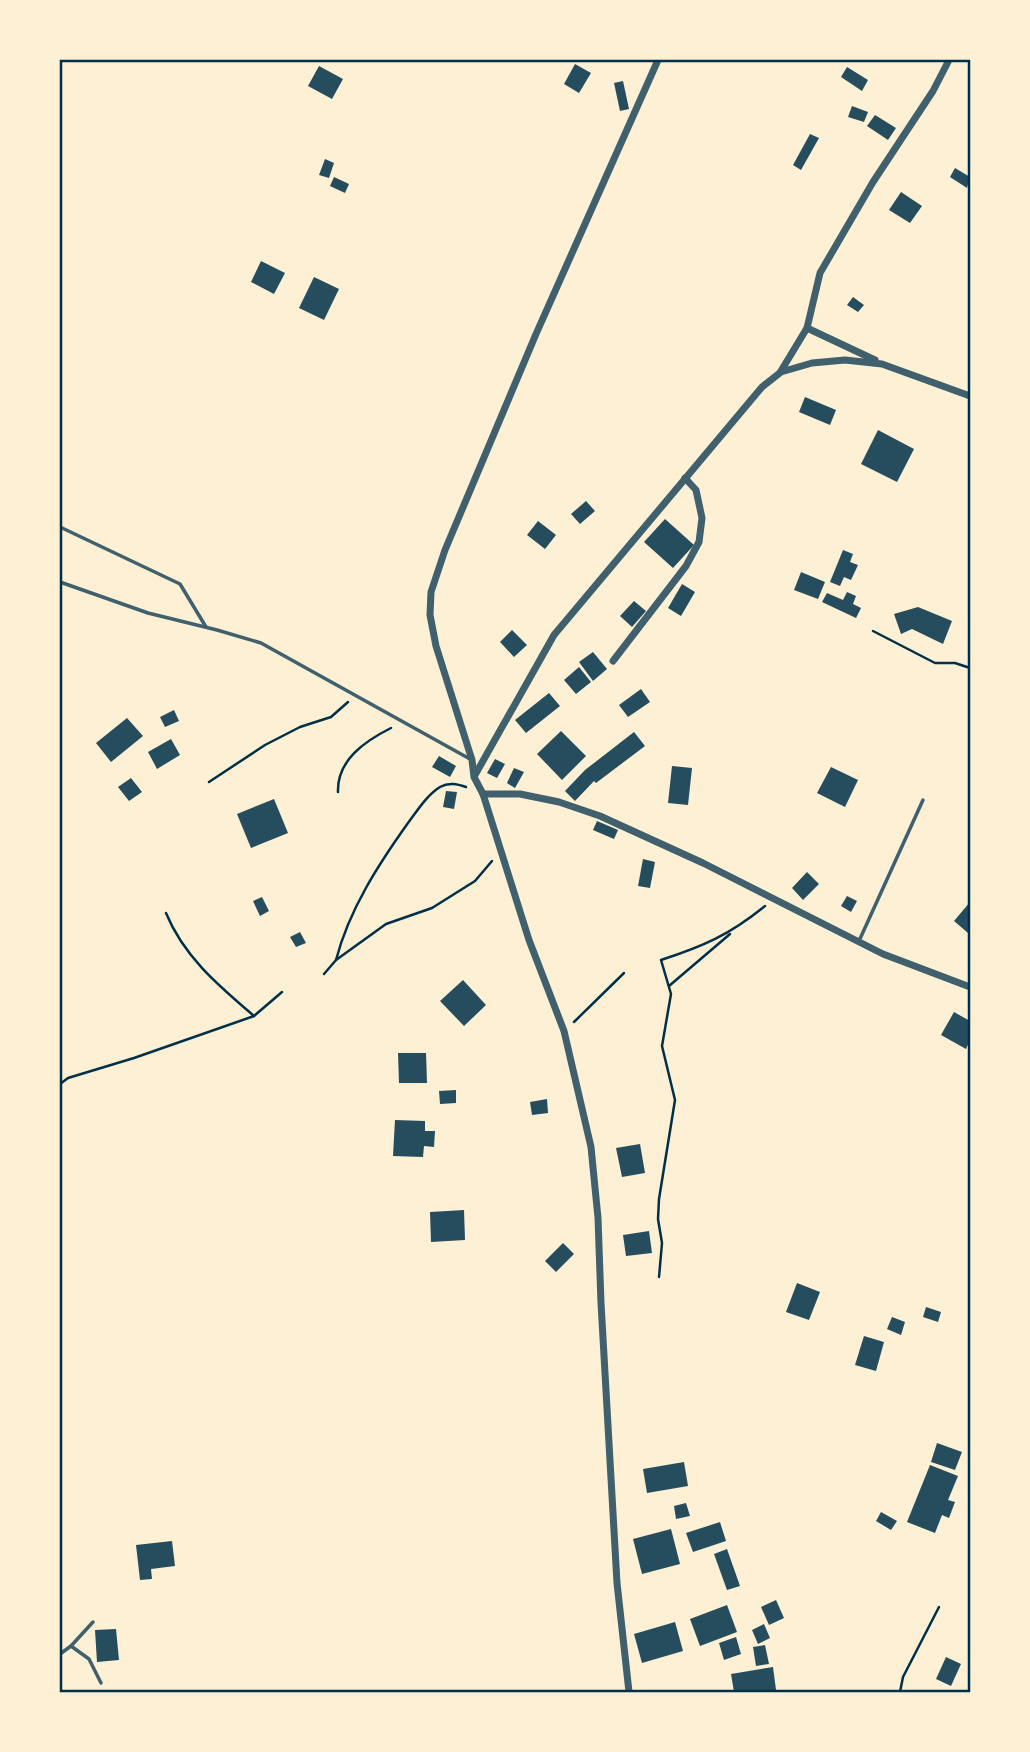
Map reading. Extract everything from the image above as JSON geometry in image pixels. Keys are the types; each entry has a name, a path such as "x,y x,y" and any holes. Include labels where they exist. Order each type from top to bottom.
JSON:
{"street":[{"path":"629,1692 617,1583 598,1218 591,1147 564,1031 529,940 483,794 474,776 472,760 436,646 430,615 431,592 445,550 536,334 658,60"},
{"path":"474,776 554,635 762,387 781,372 807,328 820,273 873,182 933,91 949,60"},
{"path":"807,328 882,364 971,396"},
{"path":"781,372 812,363 845,360 882,364"},
{"path":"612,661 686,566 699,542 702,518 695,490 685,478"},
{"path":"483,794 520,794 559,802 600,816 883,954 971,988"}],"lane":[{"path":"60,527 180,584 206,627"},
{"path":"60,582 148,613 261,643 472,760"},
{"path":"859,942 923,800"},
{"path":"60,1654 93,1622"},
{"path":"71,1646 89,1659 101,1683"}],"path":[{"path":"873,631 935,663 955,663 971,668"},
{"path":"209,782 300,727 331,717 356,696"},
{"path":"338,792 338,780 345,763 361,747 404,722"},
{"path":"336,960 341,940 359,901 382,861 422,805 440,787 453,783 483,794"},
{"path":"324,974 336,960 386,924 432,908 475,881 500,851"},
{"path":"668,986 774,899"},
{"path":"166,913 174,931 207,975 254,1016"},
{"path":"659,1277 662,1243 658,1219 659,1199 675,1100 662,1046 671,994 661,960 702,947 737,928"},
{"path":"564,1031 624,973"},
{"path":"60,1084 68,1078 134,1059 254,1016 282,992"},
{"path":"900,1692 903,1677 939,1607"}],"building":[{"path":"575,64 591,73 579,93 564,84"},
{"path":"319,66 343,79 332,99 308,86"},
{"path":"847,67 868,80 862,91 841,77"},
{"path":"623,81 629,109 620,111 614,83"},
{"path":"852,106 868,112 864,122 848,117"},
{"path":"875,115 896,128 888,140 867,126"},
{"path":"810,134 819,138 801,170 793,165"},
{"path":"325,159 334,163 329,178 319,175"},
{"path":"955,168 970,177 967,188 950,177"},
{"path":"334,177 349,184 345,193 330,186"},
{"path":"901,192 922,206 910,223 889,210"},
{"path":"261,261 285,273 274,294 251,282"},
{"path":"314,277 339,289 324,320 299,308"},
{"path":"853,297 864,305 858,312 847,305"},
{"path":"805,397 836,410 830,425 799,412"},
{"path":"878,430 914,449 897,482 861,464"},
{"path":"586,501 595,511 580,524 571,514"},
{"path":"665,519 694,545 673,568 644,542"},
{"path":"538,521 556,535 545,549 527,535"},
{"path":"843,550 853,554 850,562 858,565 851,580 844,577 840,586 830,582"},
{"path":"801,572 825,582 818,599 794,590"},
{"path":"682,584 695,592 681,616 668,608"},
{"path":"847,592 856,596 853,604 861,608 856,618 822,602 827,593 843,600"},
{"path":"634,601 646,611 632,627 620,616"},
{"path":"918,607 952,621 943,644 912,629 901,634 894,614"},
{"path":"512,630 527,645 514,657 500,642"},
{"path":"593,652 607,669 593,681 579,662"},
{"path":"579,667 591,682 576,694 564,680"},
{"path":"641,689 650,702 628,717 619,705"},
{"path":"549,693 560,706 526,733 515,720"},
{"path":"174,710 179,721 165,727 160,717"},
{"path":"127,718 143,736 111,762 96,743"},
{"path":"561,731 586,756 562,780 537,754"},
{"path":"634,732 645,746 596,783 594,781 575,801 565,791 585,770"},
{"path":"171,739 180,755 157,769 148,752"},
{"path":"439,756 456,766 450,777 432,767"},
{"path":"495,759 505,764 497,778 487,773"},
{"path":"672,766 692,768 688,805 668,803"},
{"path":"831,767 858,780 845,807 817,793"},
{"path":"514,768 524,772 515,788 507,783"},
{"path":"131,778 142,792 129,801 118,787"},
{"path":"446,791 457,792 454,809 443,807"},
{"path":"274,799 288,833 251,848 237,814"},
{"path":"597,821 618,830 614,839 593,830"},
{"path":"643,859 655,862 650,888 638,886"},
{"path":"807,872 819,884 803,900 792,888"},
{"path":"847,896 857,901 851,912 841,906"},
{"path":"262,897 269,911 260,916 253,901"},
{"path":"970,902 970,930 968,933 954,921"},
{"path":"300,932 306,943 296,947 290,937"},
{"path":"463,980 486,1005 464,1026 440,1001"},
{"path":"954,1012 970,1021 970,1040 966,1049 941,1035"},
{"path":"398,1053 426,1053 427,1083 399,1083"},
{"path":"456,1090 456,1103 440,1104 439,1091"},
{"path":"547,1099 548,1113 532,1115 530,1102"},
{"path":"395,1120 425,1121 425,1131 435,1131 434,1147 424,1146 423,1157 393,1156"},
{"path":"640,1144 645,1173 622,1177 616,1148"},
{"path":"464,1210 465,1240 431,1242 430,1212"},
{"path":"649,1231 652,1253 626,1256 623,1235"},
{"path":"563,1243 574,1254 556,1272 545,1261"},
{"path":"797,1283 820,1292 809,1320 786,1312"},
{"path":"926,1307 941,1312 938,1322 923,1317"},
{"path":"892,1317 905,1322 901,1335 887,1329"},
{"path":"864,1336 884,1342 876,1371 855,1365"},
{"path":"937,1443 962,1452 955,1470 931,1462"},
{"path":"684,1462 688,1486 647,1493 643,1469"},
{"path":"930,1465 958,1476 948,1500 955,1502 949,1518 942,1515 935,1533 907,1522"},
{"path":"686,1503 690,1516 676,1519 674,1506"},
{"path":"881,1512 897,1521 891,1530 876,1521"},
{"path":"720,1522 726,1541 693,1552 686,1533"},
{"path":"671,1529 680,1564 642,1574 633,1539"},
{"path":"172,1541 175,1566 151,1569 152,1579 140,1580 136,1545"},
{"path":"727,1549 740,1586 727,1590 714,1554"},
{"path":"776,1600 784,1618 769,1625 761,1607"},
{"path":"727,1605 737,1632 700,1646 690,1619"},
{"path":"675,1622 683,1651 642,1663 634,1634"},
{"path":"764,1624 770,1638 758,1644 752,1630"},
{"path":"116,1629 119,1660 97,1662 95,1630"},
{"path":"736,1637 741,1654 724,1660 719,1643"},
{"path":"765,1645 769,1664 756,1666 753,1647"},
{"path":"946,1657 961,1664 951,1686 936,1679"},
{"path":"773,1667 776,1690 734,1692 731,1674"}]}
